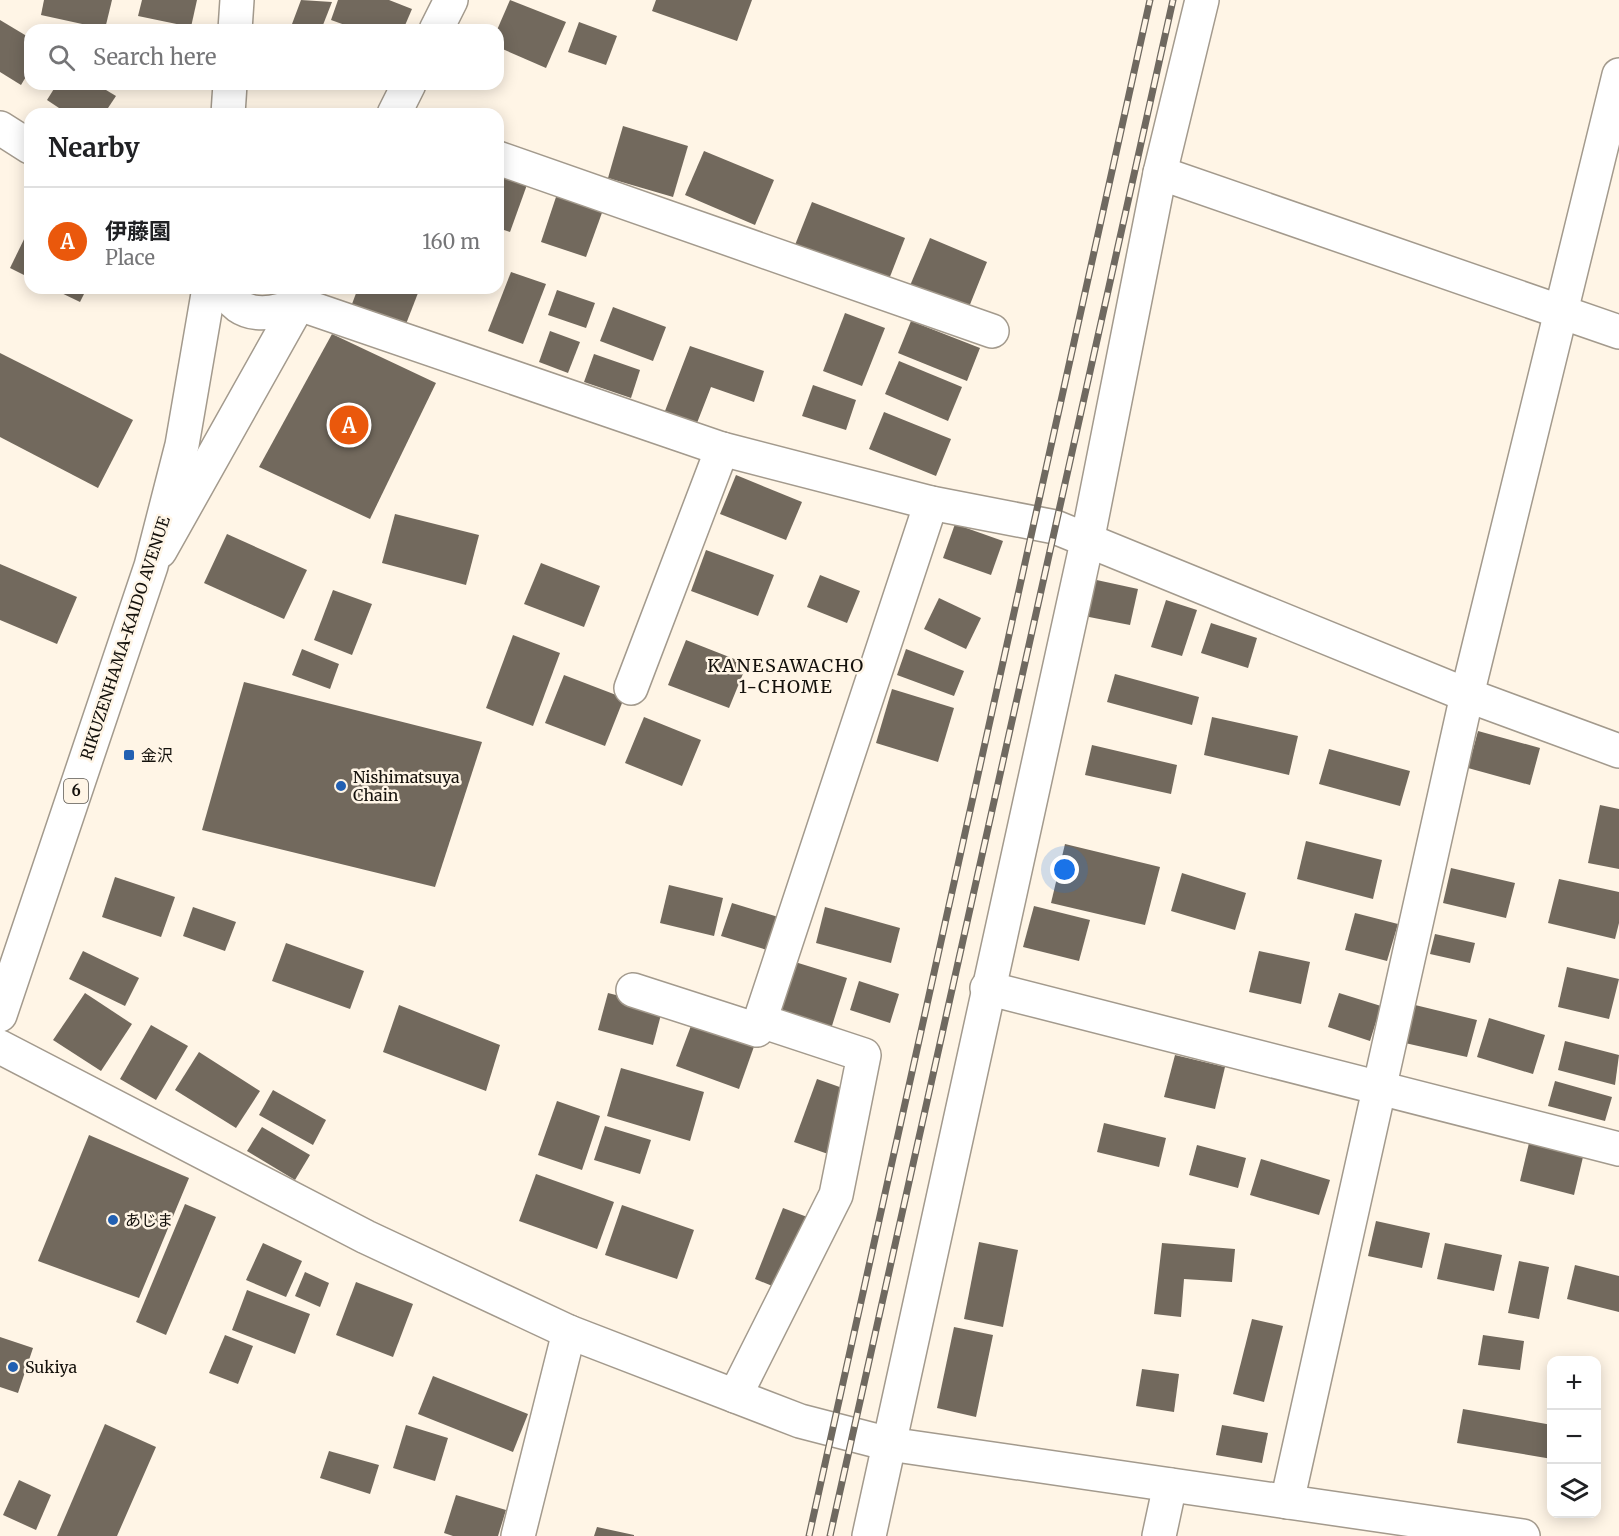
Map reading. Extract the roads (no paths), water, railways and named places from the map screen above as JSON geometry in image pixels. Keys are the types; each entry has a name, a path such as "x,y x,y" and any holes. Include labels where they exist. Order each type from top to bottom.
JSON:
{"main road":[{"path":"235,24 237,0"},
{"path":"439,24 451,0"},
{"path":"869,1536 987,988 1087,542 1160,173 1202,0"},
{"path":"1287,1502 1467,695 1563,312 1619,75"},
{"path":"228,108 230,90"},
{"path":"396,108 406,90"},
{"path":"0,128 24,143"},
{"path":"504,160 992,331"},
{"path":"1160,173 1619,332"},
{"name":"RIKUZENHAMA-KAIDO AVENUE","path":"0,1015 151,566 182,445 208,294"},
{"path":"229,294 236,306 256,314 276,314 303,296"},
{"path":"151,566 303,296"},
{"path":"303,296 722,449 931,503 1035,522 1071,534 1467,695 1619,751"},
{"path":"631,688 722,449"},
{"path":"633,990 758,1030 931,503"},
{"path":"987,988 1619,1149"},
{"path":"735,1396 836,1195 864,1055 761,1021"},
{"path":"0,1047 366,1237 569,1332 801,1421 889,1444 1523,1536"},
{"path":"518,1536 569,1332"},
{"path":"1159,1536 1170,1485"}],"railway":[{"path":"809,1536 1150,0"},
{"path":"830,1536 1173,0"}],"place":[{"name":"伊藤園","path":"349,425"},
{"name":"金沢","path":"129,755"},
{"name":"Nishimatsuya Chain","path":"341,786"},
{"name":"あじま","path":"113,1220"},
{"name":"Sukiya","path":"13,1367"}],"district":[{"name":"KANESAWACHO 1-CHOME","path":"786,676"}]}
